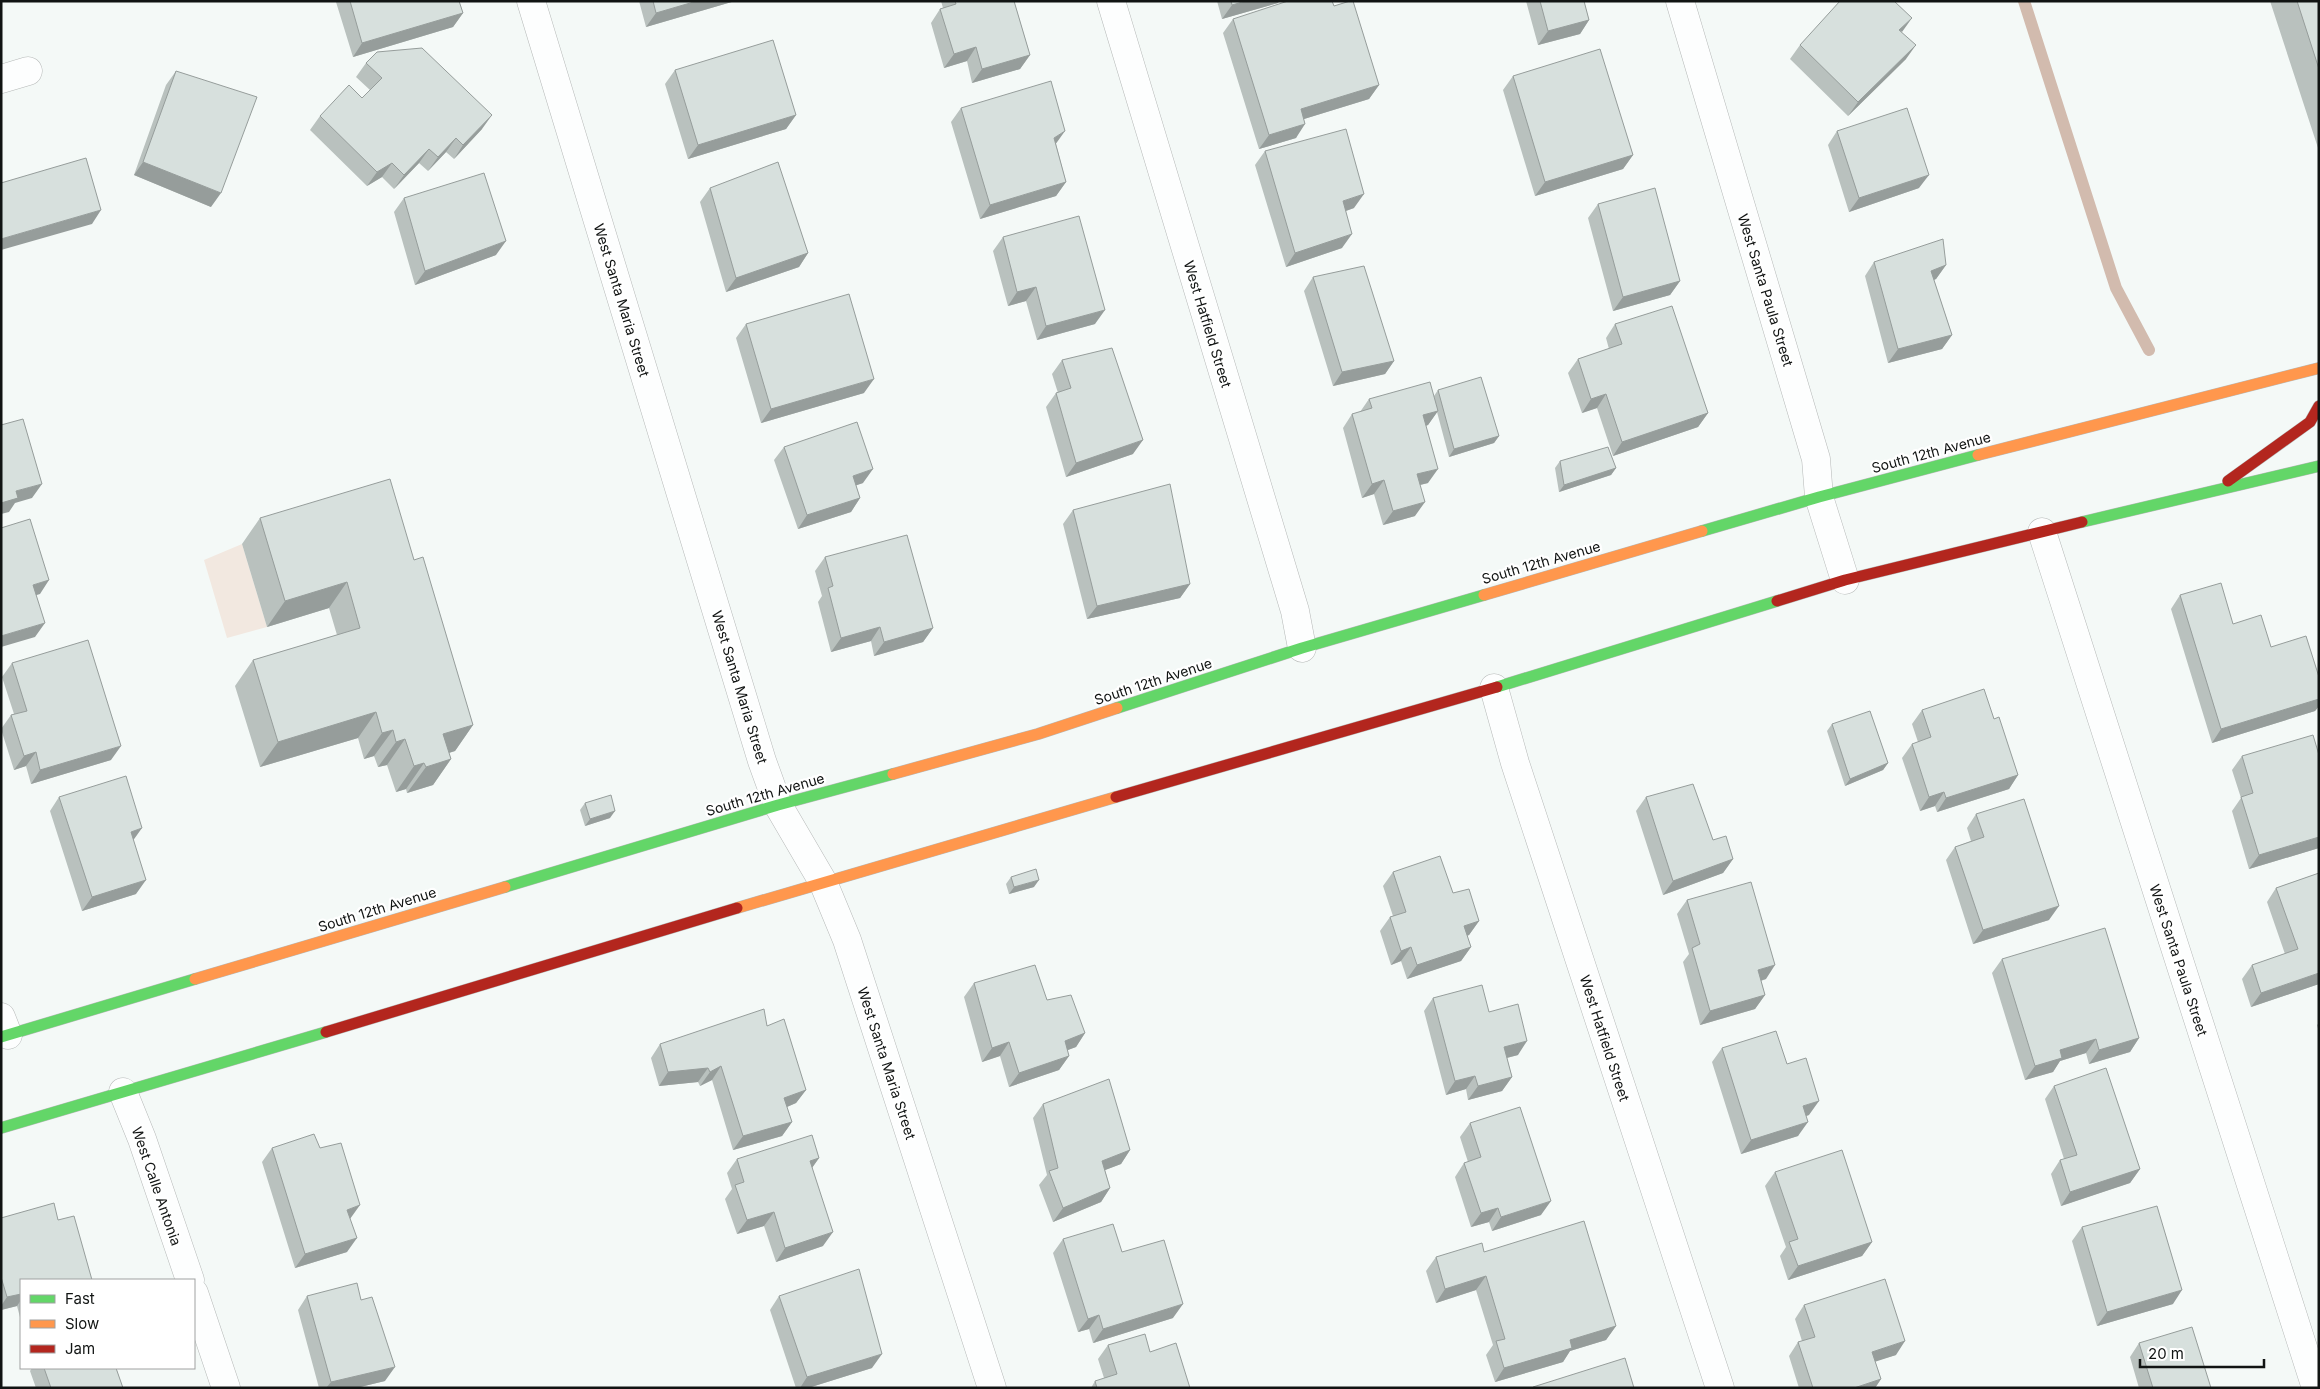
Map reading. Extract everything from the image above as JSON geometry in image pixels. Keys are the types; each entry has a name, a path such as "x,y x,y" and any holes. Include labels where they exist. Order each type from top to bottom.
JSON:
{"main road":[{"name":"South 12th Avenue","path":"3,1029 778,805 1038,734 1302,648 1819,497 2104,421 2318,372"},
{"path":"2219,488 2310,422 2319,406"},
{"path":"1,1128 478,987 823,882 1494,688 1845,580 2219,488 2319,466"}],"street":[{"name":"West Santa Maria Street","path":"531,1 762,761 778,805 823,882 848,940 992,1388"},
{"name":"West Hatfield Street","path":"1111,1 1295,611 1302,648"},
{"name":"West Santa Paula Street","path":"1680,1 1816,459 1819,497 1845,580"},
{"path":"1,79 28,71"},
{"name":"West Santa Paula Street","path":"2042,532 2316,1388"},
{"name":"West Hatfield Street","path":"1494,688 1515,763 1720,1388"},
{"name":"West Calle Antonia","path":"122,1092 142,1140 190,1279"},
{"path":"195,1296 226,1388"}],"shaded area":[{"path":"242,544 267,627 227,638 204,560"}],"building":[{"path":"350,1 459,1 463,13 362,43"},
{"path":"653,1 697,1 656,13"},
{"path":"955,1 1014,1 1030,55 982,69 976,47 954,54 940,9 956,4"},
{"path":"1231,1 1246,1 1232,5"},
{"path":"1288,1 1332,1 1334,6 1353,1 1379,85 1301,109 1305,124 1269,135 1233,19"},
{"path":"1540,1 1584,1 1589,20 1548,31"},
{"path":"1840,1 1894,1 1912,18 1899,30 1916,45 1858,102 1800,45"},
{"path":"2297,1 2319,1 2319,69"},
{"path":"773,40 796,115 698,145 675,70"},
{"path":"422,48 492,115 463,145 456,138 438,157 429,149 404,175 392,163 377,172 320,116 349,85 362,98 382,78 366,63 377,52"},
{"path":"1600,49 1633,155 1545,182 1513,76"},
{"path":"176,71 257,97 221,193 143,162"},
{"path":"1051,81 1065,131 1054,138 1066,182 990,205 961,108"},
{"path":"1907,108 1929,175 1859,198 1837,131"},
{"path":"1346,129 1364,194 1343,201 1352,234 1295,253 1265,151"},
{"path":"86,158 101,210 1,239 1,183"},
{"path":"778,162 808,253 736,278 710,188"},
{"path":"484,173 506,241 425,271 404,198"},
{"path":"1655,188 1680,281 1623,297 1598,204"},
{"path":"1079,216 1105,310 1046,326 1036,287 1017,292 1003,237"},
{"path":"1943,239 1946,265 1931,271 1952,335 1898,349 1874,262"},
{"path":"1364,266 1394,361 1342,372 1313,277"},
{"path":"849,294 874,379 771,409 746,324"},
{"path":"1672,306 1708,413 1622,442 1606,394 1591,399 1578,359 1622,344 1615,324"},
{"path":"1112,348 1143,440 1076,463 1056,393 1071,388 1062,360"},
{"path":"1481,377 1499,436 1454,449 1438,390"},
{"path":"1430,382 1438,411 1423,415 1438,469 1417,474 1425,502 1393,511 1384,480 1372,484 1352,414 1372,408 1369,399"},
{"path":"23,419 42,484 16,491 18,498 1,503 1,425"},
{"path":"857,422 873,469 853,476 860,498 807,515 784,447"},
{"path":"1608,447 1616,468 1564,485 1560,461"},
{"path":"390,479 414,560 423,557 473,725 443,734 451,759 426,767 424,763 414,766 405,739 396,742 393,730 382,733 376,712 278,742 253,660 360,628 347,582 285,601 260,518"},
{"path":"1170,484 1190,584 1097,606 1073,510"},
{"path":"30,519 49,580 33,585 45,623 1,636 1,528"},
{"path":"907,535 933,628 884,642 880,627 841,638 828,588 833,586 825,557"},
{"path":"2221,583 2233,624 2261,615 2271,647 2306,636 2319,677 2319,699 2221,729 2180,595"},
{"path":"88,640 121,746 40,770 36,752 24,756 11,715 27,711 12,663"},
{"path":"1984,689 1994,719 1999,717 2018,775 1946,798 1944,792 1929,797 1912,744 1931,737 1922,710"},
{"path":"1870,711 1888,763 1850,779 1832,724"},
{"path":"2313,735 2319,755 2319,837 2259,855 2241,797 2253,793 2242,756"},
{"path":"126,776 142,828 131,832 146,880 92,897 59,797"},
{"path":"1693,784 1713,840 1726,836 1733,859 1673,881 1646,797"},
{"path":"611,795 615,811 590,819 585,803"},
{"path":"2024,799 2059,906 1983,930 1955,847 1984,837 1976,814"},
{"path":"1440,856 1453,893 1469,889 1479,921 1464,926 1471,947 1417,965 1411,947 1401,951 1390,917 1406,912 1393,872"},
{"path":"1036,869 1039,880 1014,887 1011,877"},
{"path":"2319,873 2319,973 2261,993 2252,965 2298,949 2276,888"},
{"path":"1751,882 1775,965 1758,970 1765,995 1710,1011 1692,948 1700,944 1687,900"},
{"path":"2105,928 2139,1038 2099,1050 2096,1039 2060,1050 2062,1058 2035,1066 2002,959"},
{"path":"1035,965 1047,1000 1071,995 1085,1033 1065,1041 1069,1056 1019,1073 1009,1042 992,1048 974,983"},
{"path":"1482,985 1489,1012 1518,1004 1527,1041 1504,1047 1512,1077 1478,1086 1475,1076 1455,1081 1433,998"},
{"path":"764,1009 767,1026 784,1019 806,1090 784,1098 792,1122 743,1136 721,1066 710,1072 708,1068 668,1072 660,1044"},
{"path":"1776,1031 1787,1064 1806,1058 1819,1101 1803,1106 1808,1122 1751,1140 1722,1048"},
{"path":"2106,1068 2140,1169 2070,1192 2060,1160 2077,1155 2054,1086"},
{"path":"1109,1079 1130,1150 1102,1161 1110,1188 1063,1208 1049,1171 1058,1168 1043,1104"},
{"path":"1520,1107 1551,1201 1501,1217 1498,1208 1481,1213 1464,1163 1481,1157 1470,1123"},
{"path":"314,1134 320,1148 341,1143 360,1205 347,1210 357,1238 305,1254 272,1148"},
{"path":"812,1135 819,1158 810,1161 833,1232 785,1248 774,1212 747,1220 735,1185 744,1182 737,1159"},
{"path":"1842,1150 1872,1242 1798,1266 1789,1242 1798,1239 1775,1172"},
{"path":"54,1203 58,1220 74,1216 92,1279 20,1279 20,1294 7,1297 1,1277 1,1218"},
{"path":"2157,1206 2182,1290 2107,1312 2082,1227"},
{"path":"1584,1221 1616,1326 1570,1340 1572,1348 1504,1368 1496,1341 1505,1339 1486,1276 1445,1289 1436,1257 1482,1243 1484,1252"},
{"path":"1113,1224 1122,1252 1164,1240 1183,1304 1103,1329 1099,1315 1088,1319 1063,1239"},
{"path":"859,1269 882,1354 807,1377 779,1296"},
{"path":"1885,1279 1905,1341 1872,1352 1881,1379 1854,1388 1813,1388 1798,1342 1815,1337 1804,1305"},
{"path":"357,1283 361,1300 372,1297 395,1367 331,1382 307,1296"},
{"path":"2192,1327 2211,1388 2153,1388 2139,1343"},
{"path":"1145,1334 1150,1352 1176,1343 1190,1388 1097,1388 1095,1381 1117,1374 1108,1345"},
{"path":"1625,1358 1634,1388 1533,1388 1533,1387"},
{"path":"44,1369 116,1369 123,1388 51,1388"}],"waterway":[{"path":"2024,1 2116,288 2149,350"}],"traffic: fast":[{"path":"1702,531 1819,497 1978,455"},
{"path":"2082,522 2319,466"},
{"path":"1117,708 1302,648 1484,595"},
{"path":"1497,687 1777,601"},
{"path":"505,887 778,805 893,774"},
{"path":"1,1037 195,979"},
{"path":"1,1128 326,1032"}],"traffic: slow":[{"path":"1978,455 2319,368"},
{"path":"1484,595 1702,531"},
{"path":"893,774 1038,734 1117,708"},
{"path":"737,908 1116,797"},
{"path":"195,979 505,887"}],"traffic: jam":[{"path":"2228,481 2310,422 2319,406"},
{"path":"1777,601 1845,580 2082,522"},
{"path":"1116,797 1497,687"},
{"path":"326,1032 737,908"}]}
